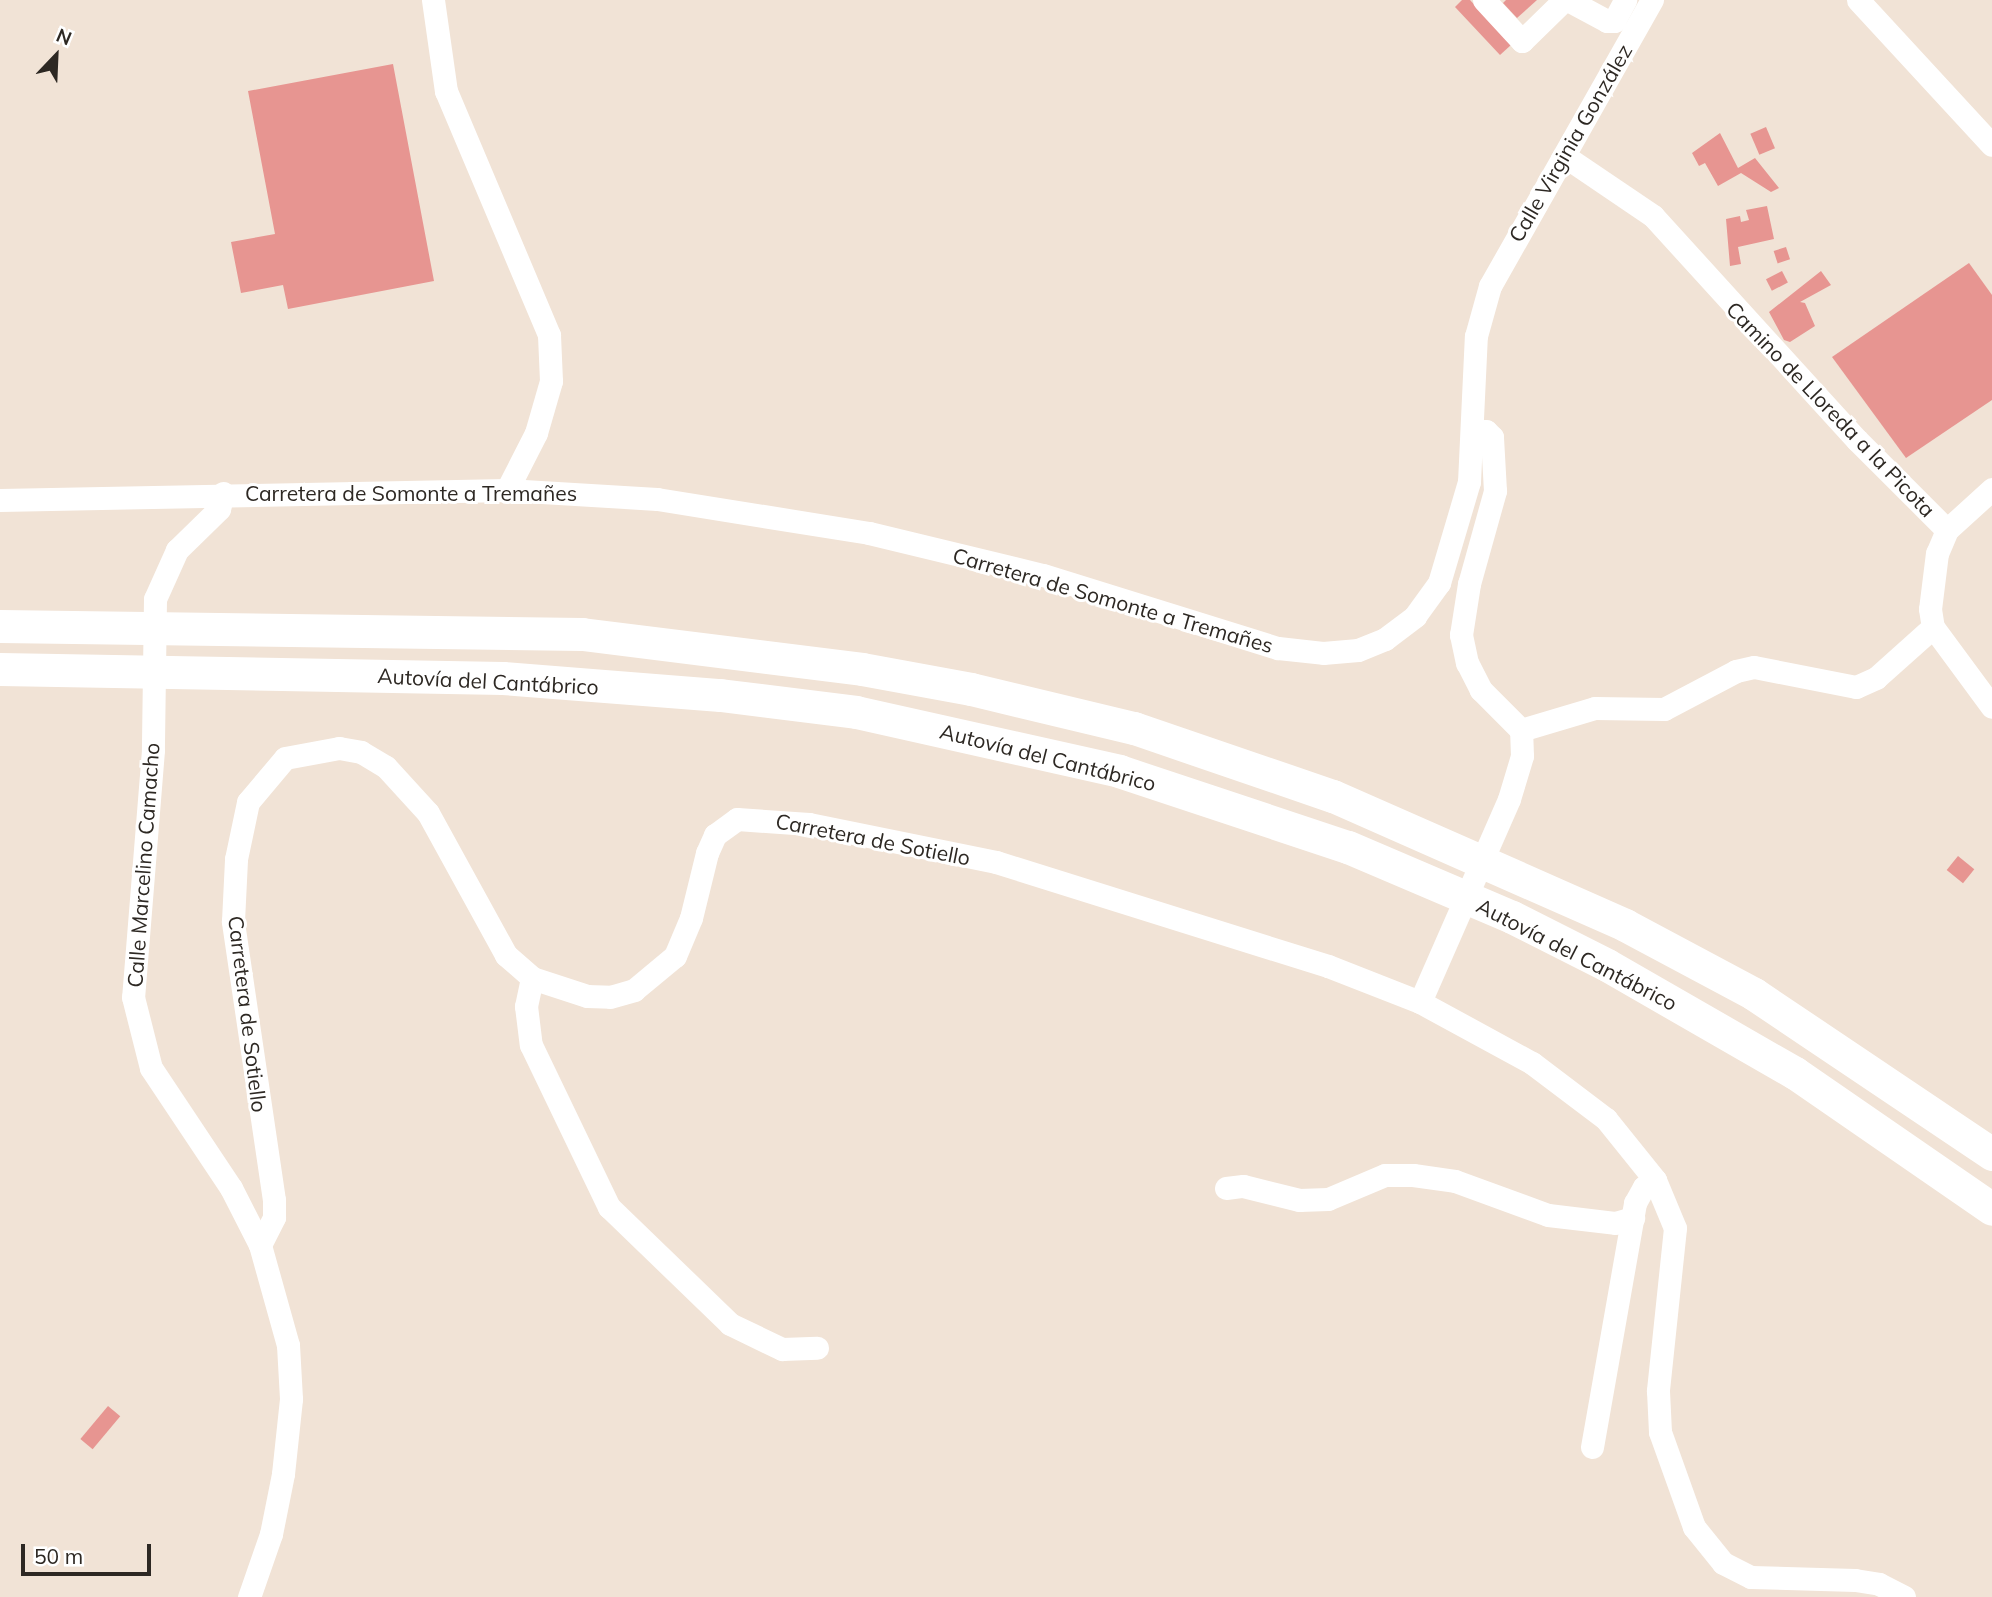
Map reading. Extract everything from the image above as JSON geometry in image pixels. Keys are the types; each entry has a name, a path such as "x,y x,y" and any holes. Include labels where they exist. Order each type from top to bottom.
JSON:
{"highway":[{"name":"Autovía del Cantábrico","path":"0,626 582,634 718,648 971,689 1134,728 1333,796 1522,876 1754,994 1992,1154"},
{"name":"Autovía del Cantábrico","path":"0,669 503,678 720,695 856,712 1119,771 1348,847 1524,923 1796,1073 1992,1209"},
{"path":"1754,994 1829,1025 1992,1134"}],"street":[{"path":"433,0 446,91 549,335 551,381 536,433 507,490"},
{"path":"1484,0 1522,41 1566,0 1607,21 1614,21 1626,0"},
{"name":"Calle Virginia González","path":"1490,286 1503,257 1566,157 1652,0"},
{"path":"1857,0 1992,145"},
{"name":"Camino de Lloreda a la Picota","path":"1566,157 1653,216 1821,402 1947,530 1937,554 1930,609 1933,627"},
{"name":"Carretera de Somonte a Tremañes","path":"0,500 223,493 507,490 657,499 869,533 1043,575 1278,648 1323,653 1358,650 1385,639 1415,617 1439,583 1463,506 1473,432 1476,336 1490,286"},
{"path":"1420,1002 1509,799 1522,755 1521,730 1481,690 1467,663 1461,635 1467,593 1495,491 1492,437 1486,431 1473,432"},
{"path":"1947,530 1992,489"},
{"name":"Calle Marcelino Camacho","path":"223,493 219,509 177,550 155,599 153,750 133,998 151,1068 231,1188 261,1245 288,1345 291,1399 271,1534 249,1597"},
{"path":"1521,730 1595,708 1664,709 1735,671 1754,667 1856,687 1876,678 1933,627 1992,707"},
{"name":"Carretera de Sotiello","path":"261,1245 274,1217 274,1200 233,921 239,826 248,802 267,775 285,758 339,748 361,752 387,767 428,813 506,955 532,978 559,990 610,997 634,990 658,974 683,940 715,835 737,819 758,817 1032,872 1328,966 1420,1002 1514,1051 1606,1119 1655,1180 1675,1228 1658,1391 1660,1432 1694,1527 1717,1558 1751,1577 1855,1580 1879,1584 1904,1597"},
{"path":"532,978 526,1006 531,1045 609,1207 730,1324 782,1349 817,1348"},
{"path":"1226,1188 1243,1186 1299,1200 1328,1199 1385,1175 1413,1175 1455,1181 1548,1215 1615,1223 1633,1218"},
{"path":"1592,1447 1633,1218 1644,1187 1655,1180"}],"building":[{"path":"1462,0 1470,0 1511,45 1500,55 1455,7"},
{"path":"1506,0 1537,0 1517,18 1503,3"},
{"path":"393,64 434,281 288,309 283,285 241,293 231,242 275,234 248,91"},
{"path":"1766,127 1775,148 1759,155 1750,134"},
{"path":"1720,133 1738,168 1755,158 1779,188 1771,192 1741,173 1718,186 1705,163 1699,166 1692,153"},
{"path":"1767,206 1774,239 1738,247 1741,264 1730,266 1726,219 1740,216 1741,222 1749,220 1746,210"},
{"path":"1786,247 1790,259 1778,263 1774,251"},
{"path":"1969,263 1992,295 1992,400 1906,458 1832,357"},
{"path":"1782,271 1788,283 1772,291 1766,279"},
{"path":"1821,271 1831,285 1800,302 1805,303 1815,326 1790,342 1784,340 1769,312"},
{"path":"1958,856 1974,869 1963,883 1947,870"},
{"path":"108,1406 120,1416 93,1449 80,1439"}]}
